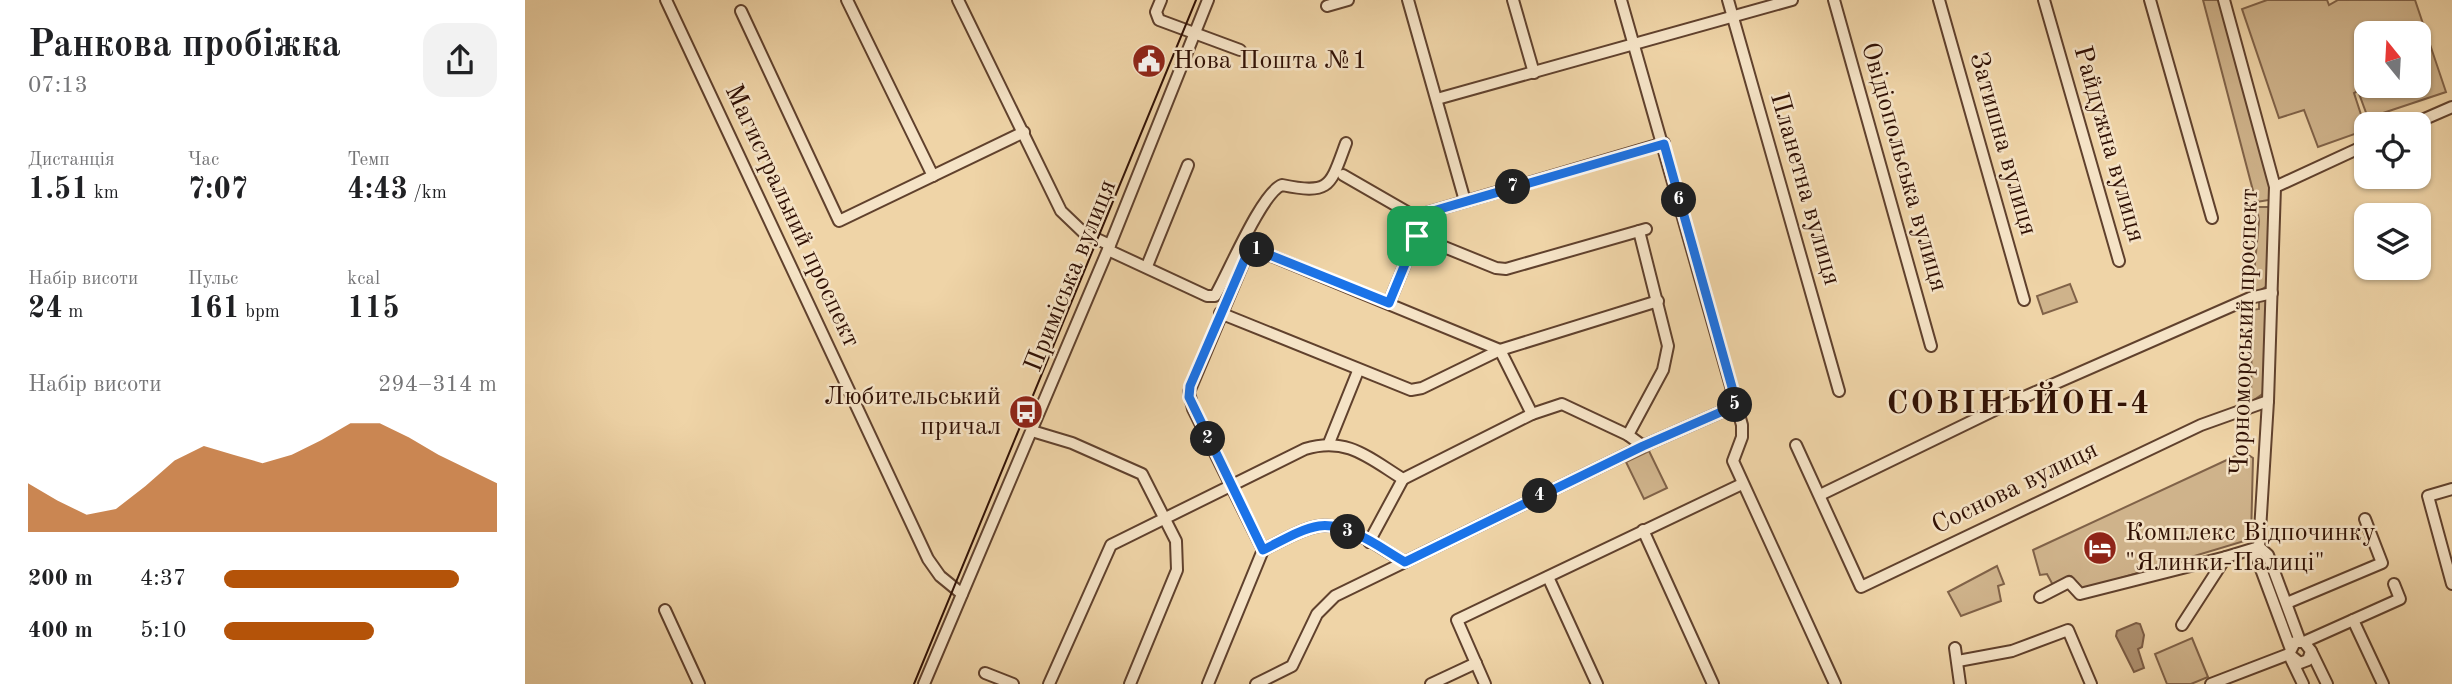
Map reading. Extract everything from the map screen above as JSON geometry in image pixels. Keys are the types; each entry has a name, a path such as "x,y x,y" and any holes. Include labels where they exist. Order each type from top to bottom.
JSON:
{"street":[{"name":"Магистральний проспект","path":"666,0 928,559 949,584 962,594"},
{"path":"848,0 933,176"},
{"path":"958,0 1062,211 1084,233 1207,296 1215,296 1252,222 1274,190 1282,185 1310,191 1322,187 1335,173 1346,143"},
{"path":"1161,0 1156,12 1159,20 1240,50"},
{"name":"Приміська вулиця","path":"924,684 1109,247 1207,0"},
{"path":"1327,6 1348,0"},
{"path":"1408,0 1465,201"},
{"path":"1513,0 1534,73"},
{"path":"1621,0 1737,405 1743,432 1733,461 1835,684"},
{"name":"Планетна вулиця","path":"1728,0 1839,391"},
{"path":"1437,99 1792,0"},
{"name":"Овідіопольська вулиця","path":"1833,0 1931,346"},
{"name":"Затишна вулиця","path":"1939,0 2024,300"},
{"name":"Райдужна вулиця","path":"2044,0 2119,261"},
{"path":"2150,0 2212,218"},
{"name":"Чорноморський проспект","path":"2224,0 2275,187 2268,401 2259,547 2255,553 2299,650"},
{"path":"741,11 839,221 1024,132"},
{"path":"2431,116 2452,107"},
{"path":"1343,175 1409,214 1426,213 1664,144"},
{"path":"2275,187 2354,151"},
{"path":"1147,266 1188,165"},
{"path":"1389,303 1426,213"},
{"path":"1417,236 1496,268 1506,268 1642,230 1667,336 1667,357 1628,435"},
{"path":"1263,550 1189,397 1190,386 1250,247 1500,350 1532,414"},
{"path":"1796,445 1820,495 1997,409 2250,298 2272,293"},
{"path":"1220,313 1405,389 1416,390 1500,350 1658,301"},
{"path":"1329,443 1358,370"},
{"name":"Соснова вулиця","path":"1820,495 1861,587 2201,425 2268,401"},
{"path":"1369,542 1403,479 1532,414 1556,405 1569,405 1628,435 1643,446"},
{"path":"1256,684 1286,670 1298,659 1317,614 1326,602 1643,446 1737,405"},
{"path":"1031,431 1072,443 1137,470 1146,480 1177,547 1177,570 1130,684"},
{"path":"1049,684 1107,550 1116,541 1305,449 1329,443 1348,446 1403,479"},
{"path":"1485,684 1457,620 1742,484"},
{"path":"2452,489 2428,496 2452,584"},
{"path":"2287,603 2382,563 2365,519"},
{"path":"1208,684 1263,550 1321,526 1341,529 1405,562"},
{"path":"1643,530 1713,684"},
{"path":"2040,597 2069,582 2080,594 2259,547 2266,551 2287,603 2299,650 2302,684"},
{"path":"2182,625 2226,557"},
{"path":"1548,577 1597,684"},
{"path":"2211,684 2299,650 2353,620 2400,599 2394,584"},
{"path":"665,610 699,684"},
{"path":"2353,620 2383,684"},
{"path":"1958,661 2012,651 2068,630 2091,684"},
{"path":"1955,648 1960,684"},
{"path":"2299,650 2327,684"},
{"path":"1431,684 1476,663"},
{"path":"985,673 1013,684"}],"shaded area":[{"path":"2203,0 2220,0 2269,183 2269,200 2256,202"},
{"path":"2267,0 2327,0 2329,5 2338,0 2415,0 2422,21 2354,21 2354,98 2360,112 2354,112 2354,134 2318,147 2304,110 2279,118 2242,9"},
{"path":"2431,47 2446,92 2431,97"},
{"path":"2361,98 2428,98 2386,112 2366,112"},
{"path":"2257,207 2268,207 2271,210 2267,286 2252,295 2259,221"},
{"path":"2070,284 2077,302 2043,314 2037,296"},
{"path":"2259,300 2267,301 2264,393 2251,402 2252,310 2259,309"},
{"path":"1649,451 1667,488 1644,499 1626,462"},
{"path":"2244,452 2253,458 2251,539 2081,590 2054,587 2047,574 2040,575 2033,550"},
{"path":"1997,566 2004,584 1998,586 2001,601 1961,616 1948,592"},
{"path":"2136,623 2140,624 2144,635 2142,647 2138,649 2144,668 2134,672 2116,636 2117,631"},
{"path":"2192,638 2208,677 2191,684 2167,684 2155,654"}],"tram line":[{"path":"914,684 1196,0"}],"place":[{"name":"Нова Пошта №1","path":"1149,61"},
{"name":"Любительський причал","path":"1026,412"},
{"name":"Комплекс Відпочинку \"Ялинки-Палиці\"","path":"2100,548"}],"district":[{"name":"СОВІНЬЙОН-4","path":"2019,404"}],"route":[{"path":"1664,144 1737,405 1643,446 1405,562 1369,542 1330,526 1311,528 1263,550 1189,397 1190,386 1250,247 1389,303 1417,236 1426,213 1664,144"}]}
